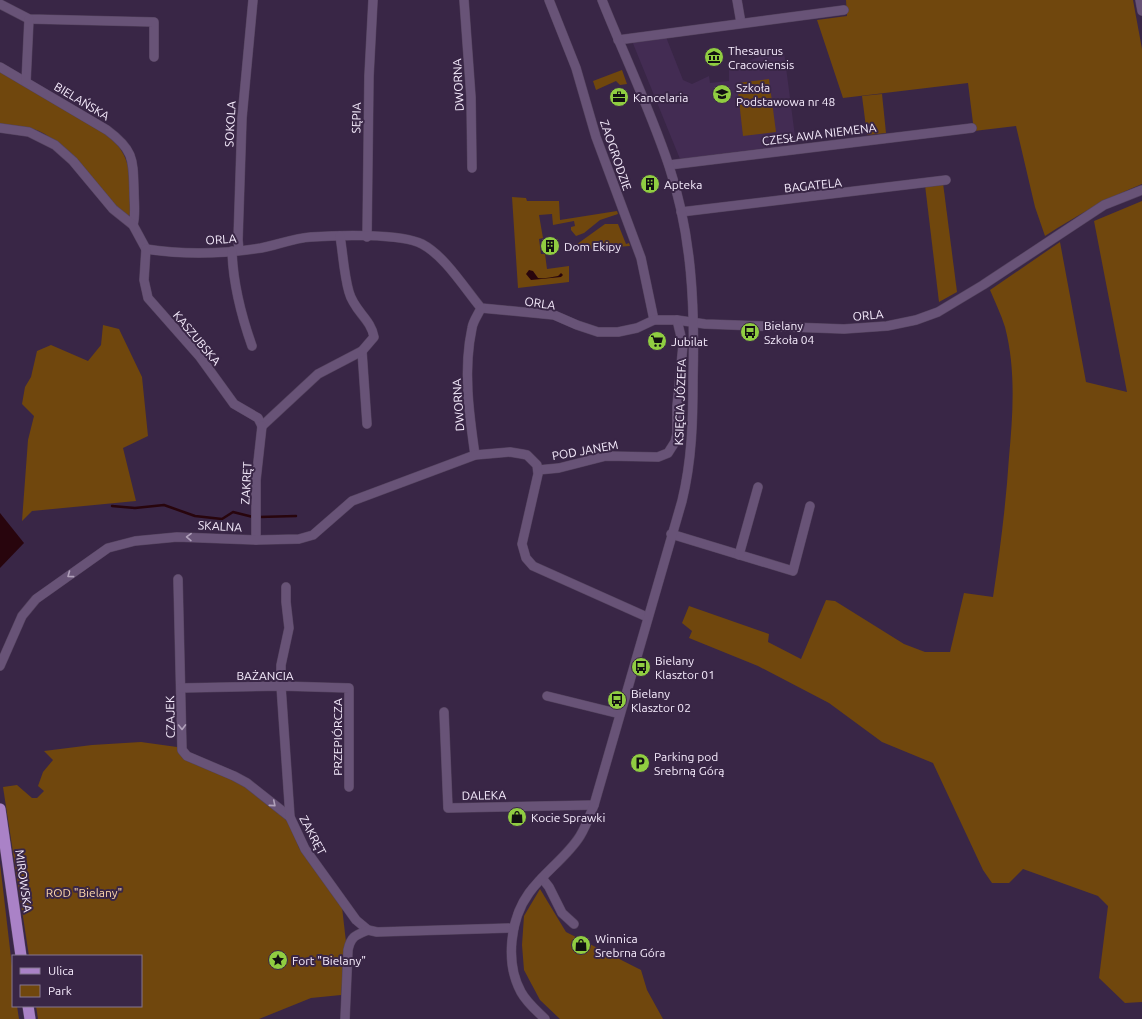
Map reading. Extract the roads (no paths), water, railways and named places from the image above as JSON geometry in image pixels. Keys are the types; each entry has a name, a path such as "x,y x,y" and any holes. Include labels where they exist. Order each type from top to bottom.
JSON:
{"main road":[{"name":"MIROWSKA","path":"0,809 21,955"},
{"path":"28,1007 30,1019"}],"street":[{"name":"SOKOLA","path":"236,250 238,240 242,118 253,0"},
{"name":"SĘPIA","path":"367,237 369,76 373,0"},
{"name":"DWORNA","path":"464,0 471,97 472,168"},
{"name":"ZAOGRODZIE","path":"549,0 576,68 596,137 641,258 654,320"},
{"name":"KSIĘCIA JÓZEFA","path":"546,1019 526,999 517,982 513,969 512,942 514,928 520,907 529,893 565,855 580,836 594,805 685,488 692,448 694,322 692,277 682,212 669,165 602,0"},
{"path":"737,0 740,23"},
{"path":"1140,0 1142,11"},
{"path":"0,4 29,19 154,22 154,57"},
{"path":"618,40 844,10"},
{"path":"26,82 29,19"},
{"name":"BIELAŃSKA","path":"0,67 107,130 121,141 131,158 134,172 135,217 133,225"},
{"path":"0,128 29,132 55,145 74,161 113,209 133,225 146,249"},
{"name":"CZESŁAWA NIEMENA","path":"669,165 972,128"},
{"name":"BAGATELA","path":"682,212 946,180"},
{"name":"ORLA","path":"146,249 170,253 236,250 261,248 310,237 340,236 406,239 422,245 440,258 481,308 554,315 598,332 618,332 637,328 654,320 869,329 916,320 938,312 984,285 1104,205 1142,190"},
{"path":"262,426 318,374 362,351 374,337 372,326 356,309 349,292 340,236"},
{"name":"KASZUBSKA","path":"146,249 144,280 148,298 155,308 180,332 234,404 258,418 262,426"},
{"path":"236,250 239,301 252,346"},
{"name":"DWORNA","path":"475,455 468,404 467,362 472,327 481,308"},
{"name":"POD JANEM","path":"538,470 559,468 606,456 658,457 668,453 678,434 678,406 683,345 677,320"},
{"path":"362,351 367,424"},
{"name":"ZAKRĘT","path":"256,540 256,480 262,426"},
{"name":"POD JANEM","path":"475,455 510,452 527,455 537,465 538,470 522,544 526,558 533,566 648,617"},
{"name":"SKALNA","path":"0,666 19,621 36,598 108,548 135,541 177,537 294,540 313,535 352,501 475,455"},
{"path":"739,555 758,487"},
{"path":"671,534 794,571 810,506"},
{"name":"CZAJEK","path":"178,579 182,750 187,756 247,783 290,817"},
{"name":"ZAKRĘT","path":"286,587 289,628 281,665 281,686 290,817 305,849 313,861 356,920 368,930"},
{"name":"BAŻANCIA","path":"181,688 281,686 349,688"},
{"name":"PRZEPIÓRCZA","path":"349,688 349,787"},
{"path":"547,696 620,714"},
{"name":"DALEKA","path":"444,712 448,808 594,805"},
{"path":"542,878 550,887 562,913 574,924"},
{"path":"344,1019 348,950 351,940 359,934 368,930 377,932 514,928"}],"waterway":[{"path":"112,506 135,508 164,505 195,516 222,519 233,512 253,517"},
{"path":"259,517 296,516"}],"place":[{"name":"Thesaurus Cracoviensis","path":"714,57"},
{"name":"Szkoła Podstawowa nr 48","path":"722,94"},
{"name":"Kancelaria","path":"619,97"},
{"name":"Apteka","path":"650,184"},
{"name":"Dom Ekipy","path":"550,246"},
{"name":"Bielany Szkoła 04","path":"750,332"},
{"name":"Jubilat","path":"657,341"},
{"name":"Bielany Klasztor 01","path":"641,667"},
{"name":"Bielany Klasztor 02","path":"617,700"},
{"name":"Parking pod Srebrną Górą","path":"640,763"},
{"name":"Kocie Sprawki","path":"517,817"},
{"name":"Winnica Srebrna Góra","path":"581,945"},
{"name":"Fort \"Bielany\"","path":"278,960"}],"park label":[{"name":"ROD \"Bielany\"","path":"84,892"}]}
